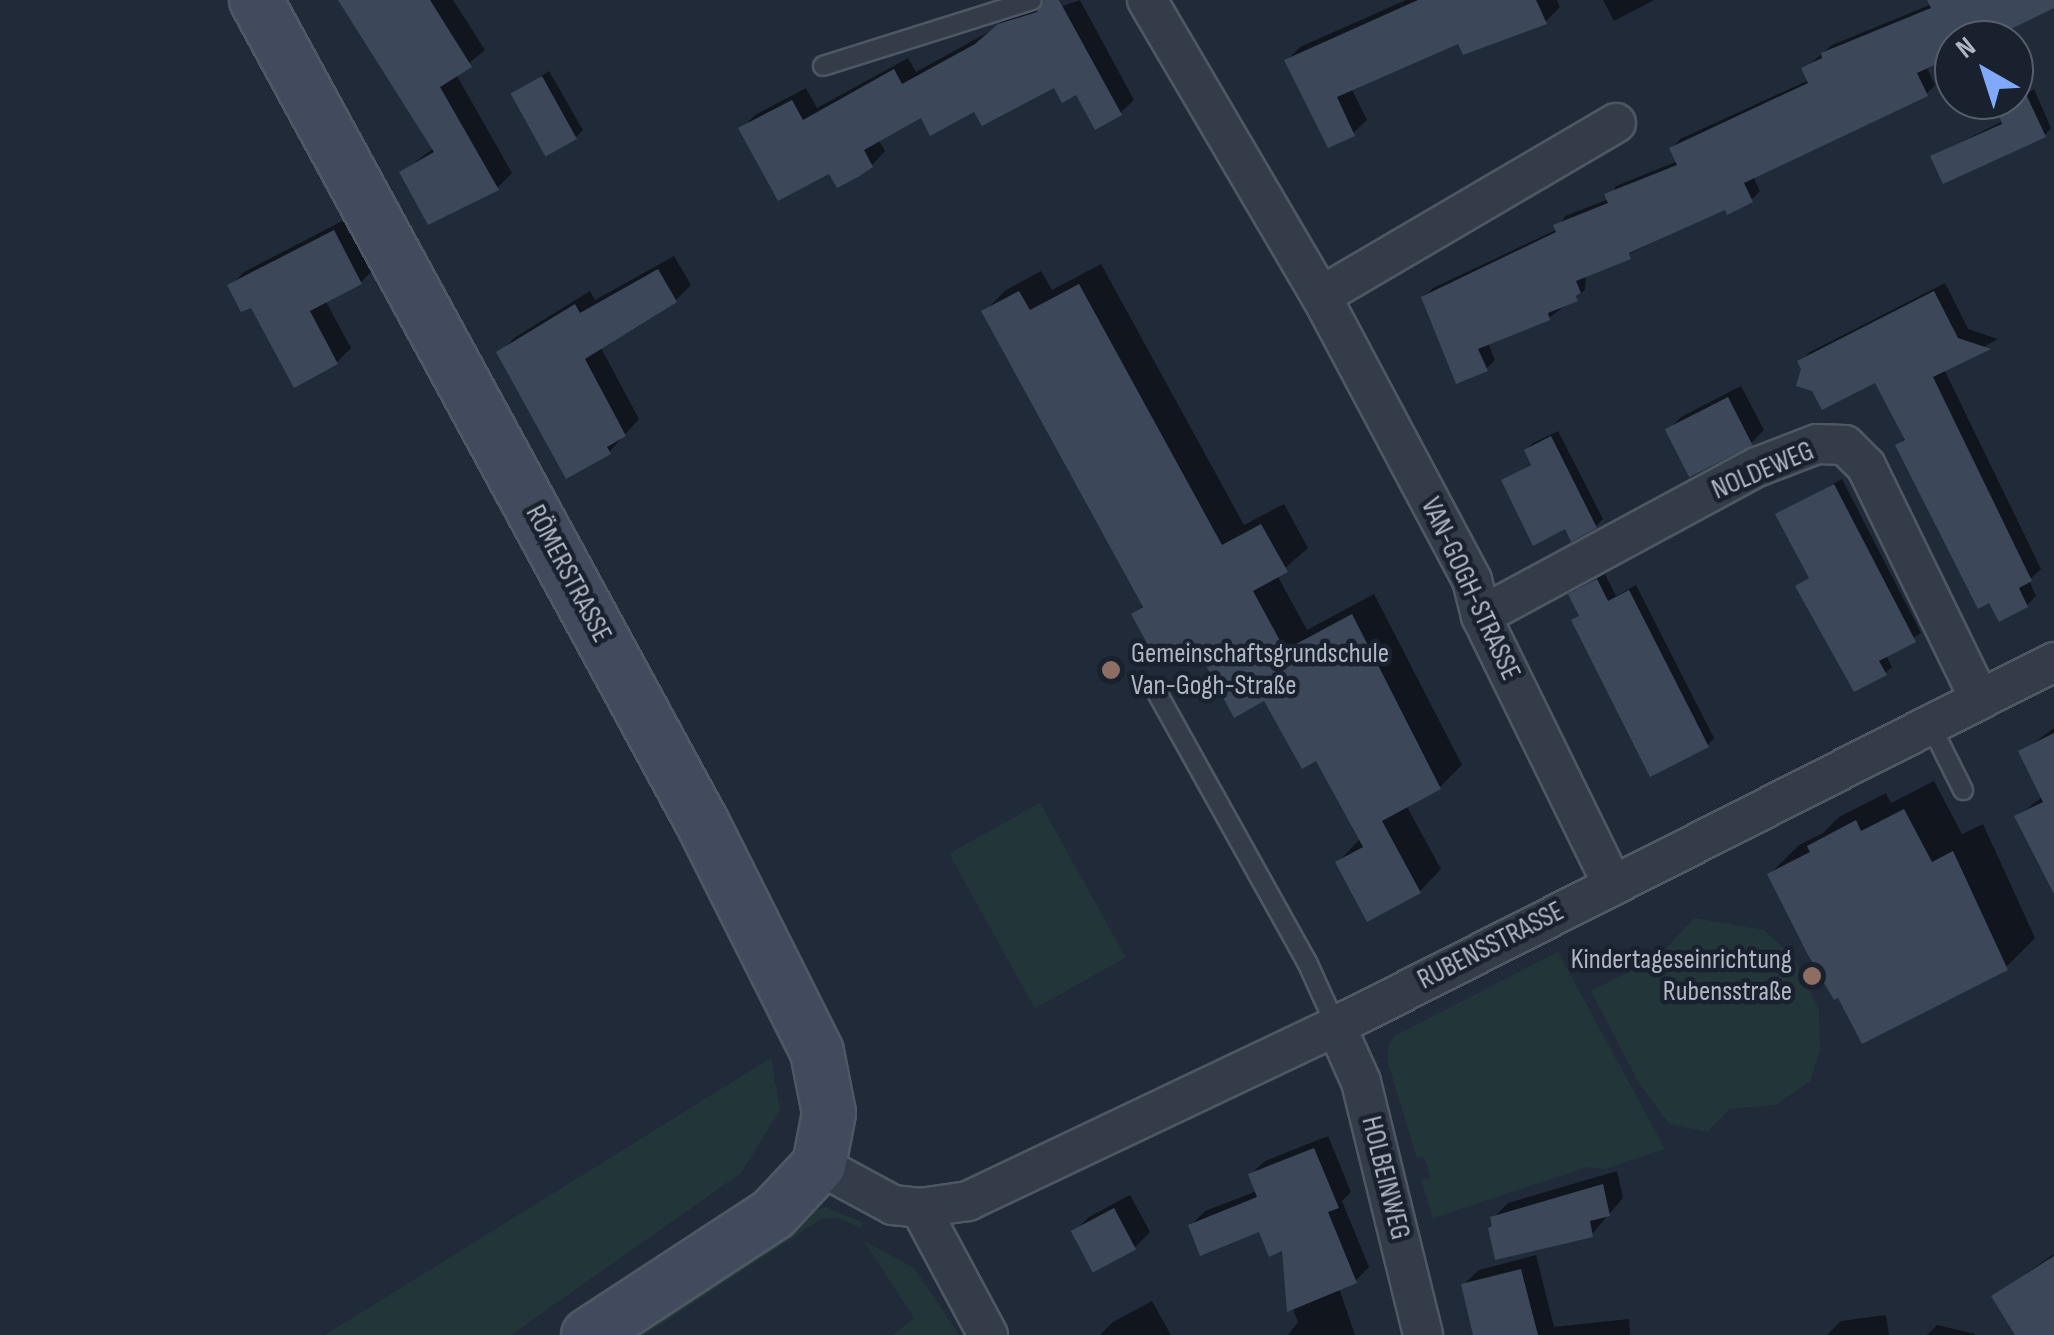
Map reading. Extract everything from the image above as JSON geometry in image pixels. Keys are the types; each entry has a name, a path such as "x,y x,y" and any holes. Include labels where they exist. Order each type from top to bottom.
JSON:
{"street":[{"name":"RÖMERSTRASSE","path":"256,0 702,822 817,1052 830,1113 819,1164"},
{"name":"VAN-GOGH-STRASSE","path":"1147,0 1320,296 1472,580 1481,616 1613,886"},
{"path":"1320,296 1616,123"},
{"name":"NOLDEWEG","path":"1481,616 1757,467 1817,444 1846,445 1866,466 1980,700"},
{"name":"RUBENSSTRASSE","path":"920,1208 968,1201 1336,1026 2054,662"},
{"name":"HOLBEINWEG","path":"1336,1026 1361,1082 1424,1335"},
{"path":"588,1335 773,1214 819,1164 892,1205 920,1208 988,1335"}],"lane":[{"path":"824,66 1032,0"},
{"path":"1156,691 1307,962 1336,1026"},
{"path":"1930,724 1963,790"}],"green space":[{"path":"1040,803 1126,958 1035,1008 949,853"},
{"path":"1694,918 1764,930 1794,958 1819,1010 1820,1050 1810,1081 1776,1105 1729,1109 1708,1132 1669,1124 1639,1083 1591,991 1659,956"},
{"path":"1558,952 1665,1149 1605,1169 1588,1167 1433,1218 1421,1180 1430,1178 1428,1168 1424,1157 1417,1158 1388,1063 1388,1048 1394,1036"},
{"path":"771,1058 780,1110 741,1173 511,1335 325,1335"},
{"path":"826,1207 864,1223 861,1228 838,1218 821,1219 645,1335 623,1335 810,1211"},
{"path":"864,1241 914,1268 959,1335 893,1335 914,1318"}],"building":[{"path":"338,0 430,0 472,67 440,87 499,190 428,225 399,172 434,152"},
{"path":"1044,0 1059,0 1122,115 1095,130 1076,95 1062,103 1054,88 982,126 974,112 930,136 921,118 864,150 873,167 858,177 837,188 829,174 778,201 738,128 792,100 803,120 894,69 902,84 975,44 998,24 1037,12"},
{"path":"1418,0 1536,0 1547,24 1463,55 1458,44 1337,97 1355,136 1328,148 1284,60"},
{"path":"1927,0 2054,0 2054,8 2029,20 1934,20 1934,65 1917,73 1928,96 1744,183 1753,202 1727,215 1725,210 1629,253 1631,259 1576,281 1581,293 1576,296 1578,301 1548,313 1550,320 1478,349 1488,371 1456,384 1421,297 1556,232 1553,225 1608,203 1604,194 1677,165 1669,148 1808,83 1801,68 1822,58 1821,53 1931,8"},
{"path":"542,76 577,139 545,156 511,93"},
{"path":"2034,111 2046,137 1943,184 1930,156 2002,124 2001,120 2034,120"},
{"path":"334,230 362,284 310,311 338,364 294,388 251,308 241,312 227,285"},
{"path":"658,269 677,302 585,359 626,436 607,447 611,454 566,479 496,352 575,304 580,313"},
{"path":"1079,284 1222,545 1261,524 1288,572 1253,591 1285,650 1352,614 1441,789 1382,821 1421,893 1367,922 1335,862 1363,847 1316,761 1302,769 1264,701 1234,718 1194,643 1158,663 1131,614 1143,607 981,311 1019,291 1030,310"},
{"path":"1934,291 1958,338 1991,349 1933,377 2032,581 2019,588 2028,607 1999,622 1989,603 1978,609 1895,445 1905,440 1875,383 1822,410 1812,391 1796,386 1801,369 1797,361"},
{"path":"1728,397 1753,445 1689,477 1665,429"},
{"path":"1551,436 1597,528 1571,542 1565,529 1533,546 1501,480 1531,465 1524,450"},
{"path":"1834,484 1916,642 1879,661 1887,675 1854,692 1795,586 1809,578 1775,514"},
{"path":"1597,579 1608,601 1629,590 1709,747 1650,777 1571,620 1579,616 1568,594"},
{"path":"2054,733 2054,894 2014,816 2043,802 2018,751"},
{"name":"Kindertageseinrichtung Rubensstraße","path":"1904,809 1932,862 1953,851 2008,970 1862,1044 1838,998 1834,1000 1807,953 1767,874 1810,852 1807,846 1856,820 1861,831"},
{"path":"1314,1148 1339,1208 1328,1212 1357,1283 1287,1312 1282,1251 1269,1257 1259,1232 1200,1256 1188,1225 1257,1197 1248,1174"},
{"path":"1603,1184 1610,1216 1590,1221 1593,1237 1495,1260 1488,1228 1492,1226 1490,1217"},
{"path":"1114,1208 1136,1249 1093,1273 1071,1231"},
{"path":"2054,1256 2054,1335 2015,1335 1991,1296"},
{"path":"1521,1269 1538,1335 1473,1335 1461,1284"}],"place":[{"name":"Gemeinschaftsgrundschule Van-Gogh-Straße","path":"1111,670"},
{"name":"Kindertageseinrichtung Rubensstraße","path":"1812,976"}]}
